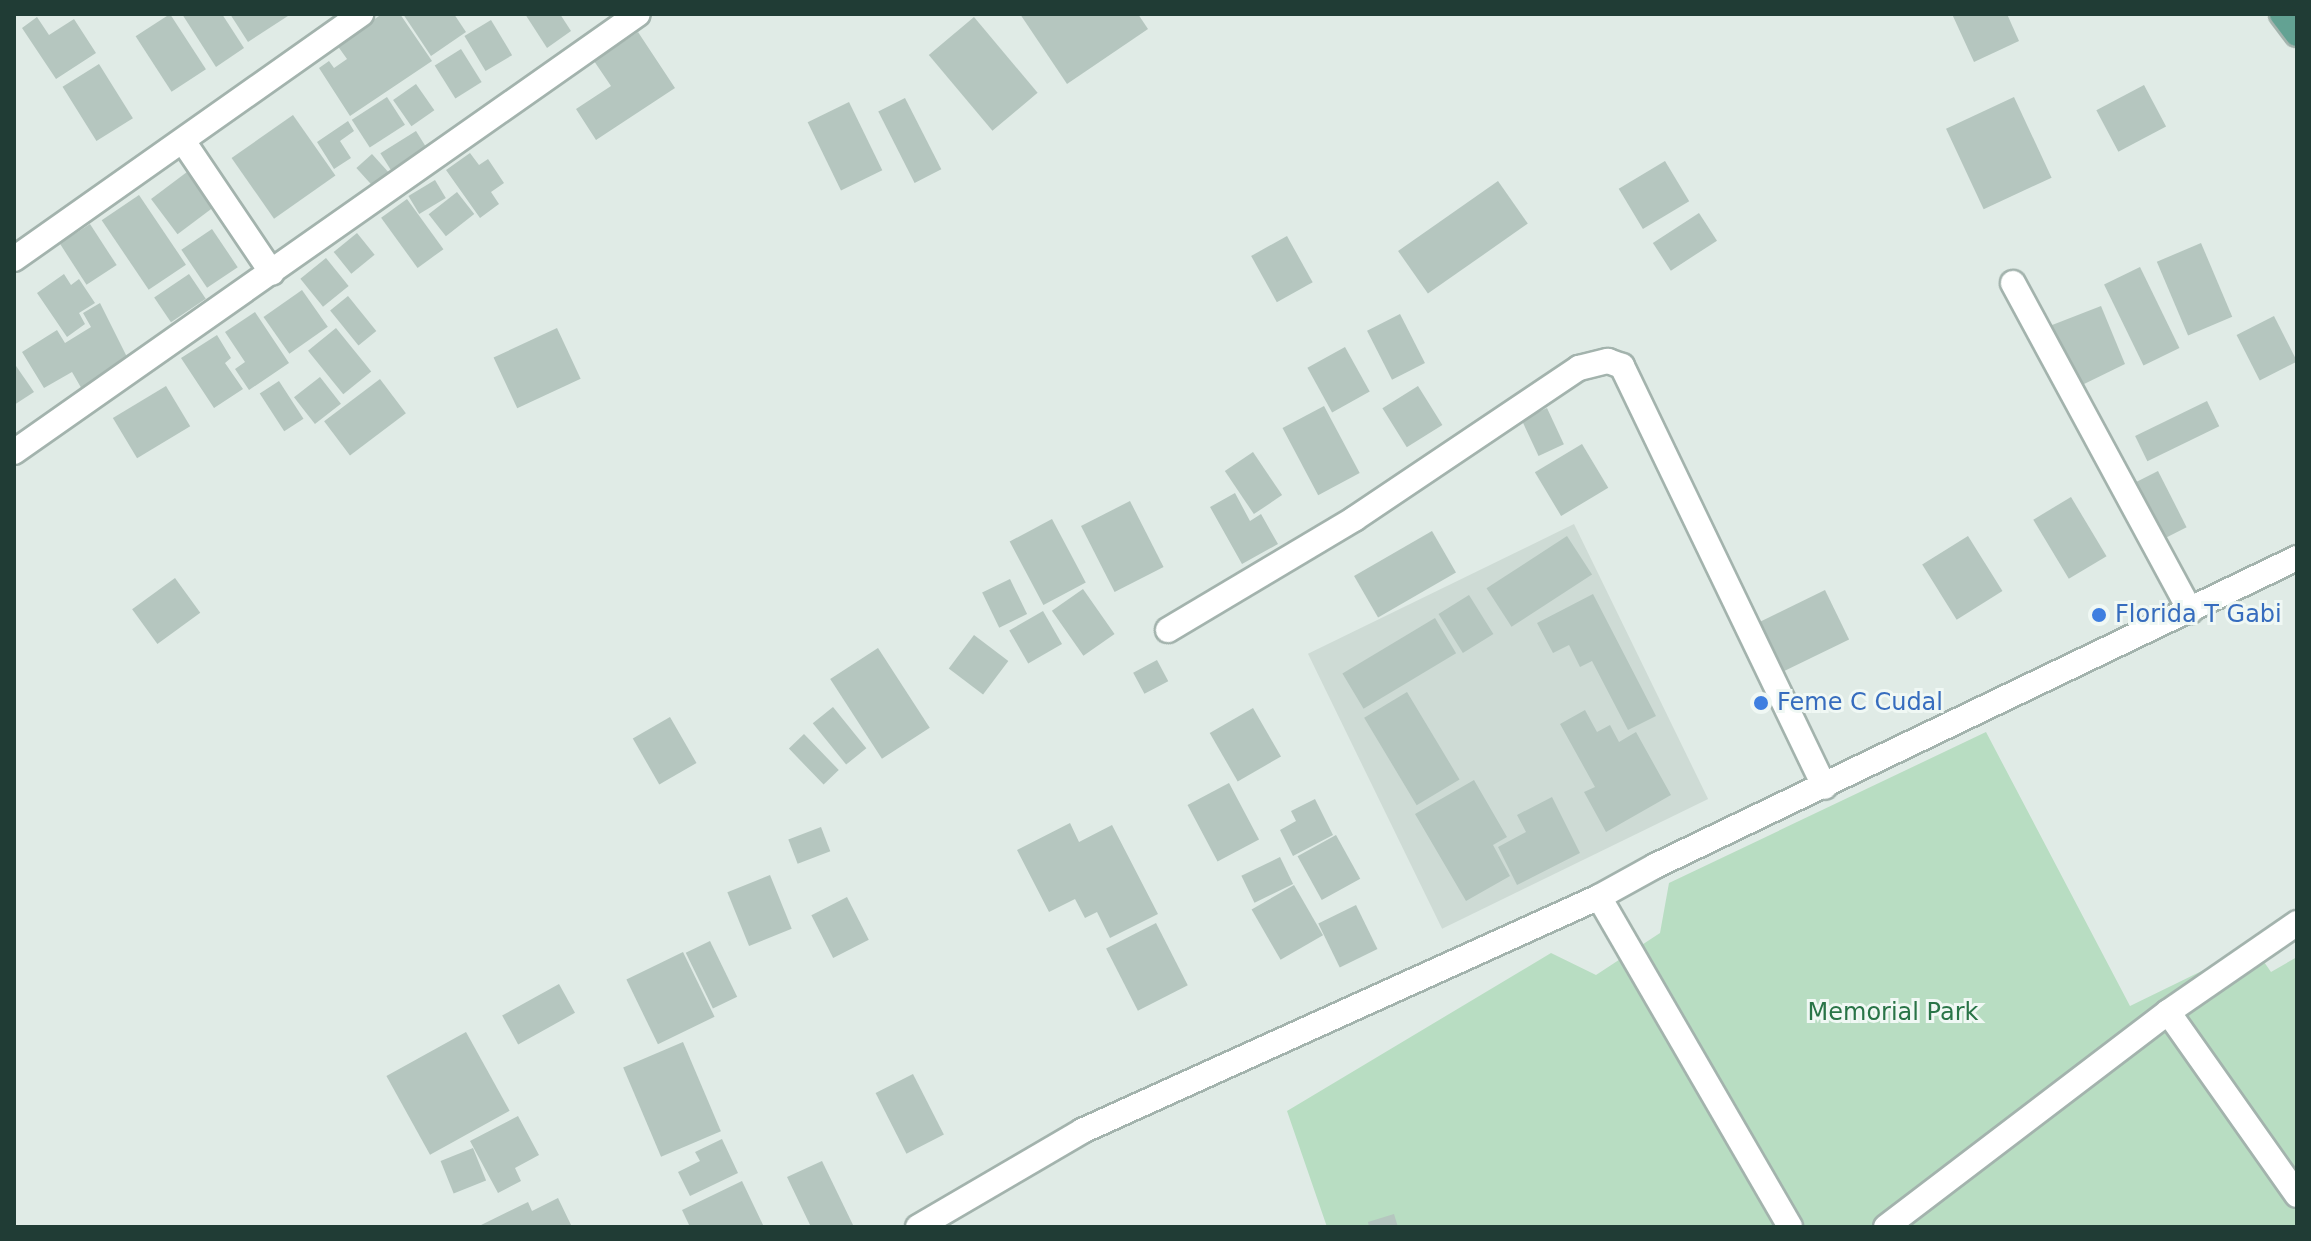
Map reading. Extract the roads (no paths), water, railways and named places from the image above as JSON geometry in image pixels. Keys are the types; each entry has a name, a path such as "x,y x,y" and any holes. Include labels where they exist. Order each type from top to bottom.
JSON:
{"main road":[{"path":"2282,14 2297,34"}],"street":[{"path":"14,259 361,14"},
{"path":"14,452 638,14"},
{"path":"183,141 272,273"},
{"path":"2013,283 2190,611"},
{"path":"1168,630 1354,519 1579,368 1608,361 1622,366 1825,787"},
{"path":"918,1227 1082,1131 1599,897 1655,866 2297,558"},
{"path":"1599,897 1790,1227"},
{"path":"1886,1227 2168,1012 2297,923"},
{"path":"2168,1012 2297,1195"}],"place":[{"name":"Florida T Gabi","path":"2099,615"},
{"name":"Feme C Cudal","path":"1761,703"}],"park label":[{"name":"Memorial Park","path":"1893,1013"}]}
